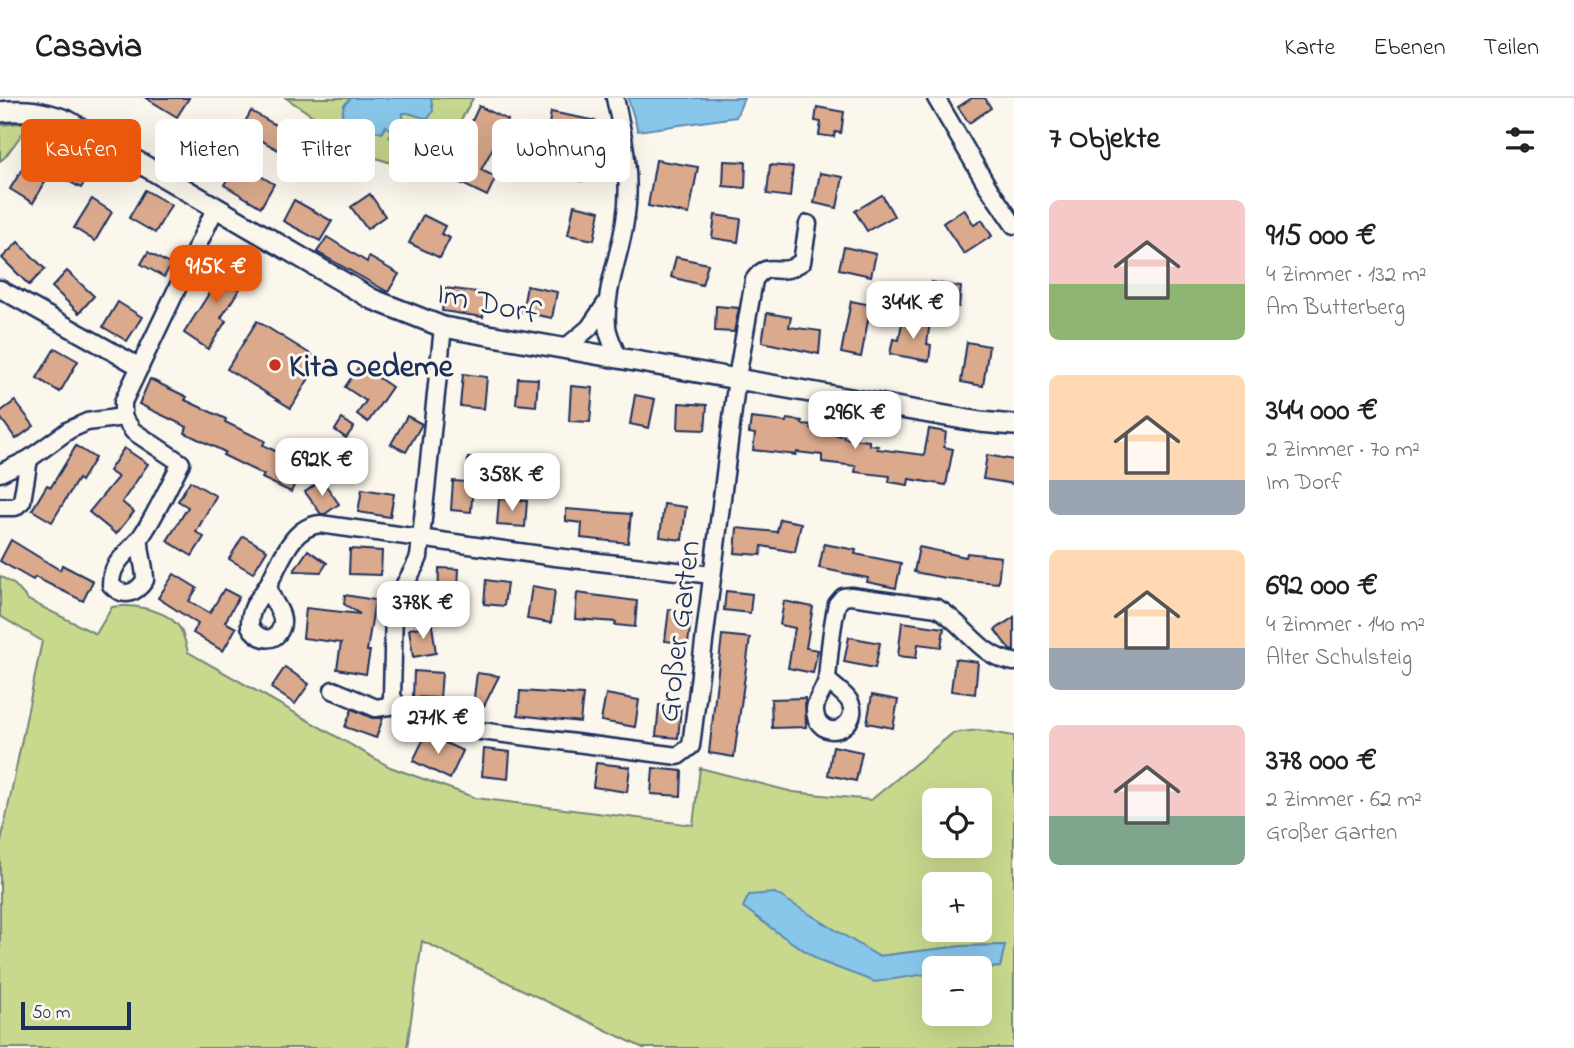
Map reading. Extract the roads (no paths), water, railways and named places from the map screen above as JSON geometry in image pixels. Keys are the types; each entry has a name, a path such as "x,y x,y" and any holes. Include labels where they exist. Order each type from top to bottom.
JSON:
{"street":[{"path":"615,98 624,135 628,182 626,219 607,302 607,329 618,357"},
{"path":"936,98 988,187 1014,225"},
{"name":"Im Dorf","path":"0,112 23,109 68,121 372,299 443,327 980,422 1014,425"},
{"path":"140,538 181,463 133,431 123,417 123,402 215,209"},
{"name":"Großer Garten","path":"333,690 376,708 396,705 401,711 457,728 678,756 691,746 737,378 754,280 760,272 771,268 789,269 802,262 808,224"},
{"path":"0,289 140,367"},
{"path":"565,348 589,328 607,302"},
{"path":"396,705 392,697 394,608 397,597 413,574 419,557 443,327"},
{"path":"0,473 29,459 69,430 87,422 123,417"},
{"path":"0,507 15,507 22,501 29,459"},
{"path":"269,584 282,556 297,536 311,525 320,524 555,557 712,575"},
{"path":"827,680 826,668 837,604 844,597 851,596 937,608 993,657 1014,663"}],"water":[{"path":"351,98 431,98 433,111 428,119 403,113 403,119 389,119 389,128 386,126 382,133 375,131 375,119 346,119 342,115 344,105"},
{"path":"628,98 744,98 736,117 638,131"},
{"path":"775,893 878,956 962,946 1005,945 1000,967 992,967 992,956 922,956 922,975 875,982 822,962 778,933 743,907 749,895"}],"place":[{"name":"Kita Oedeme","path":"275,365"}]}
